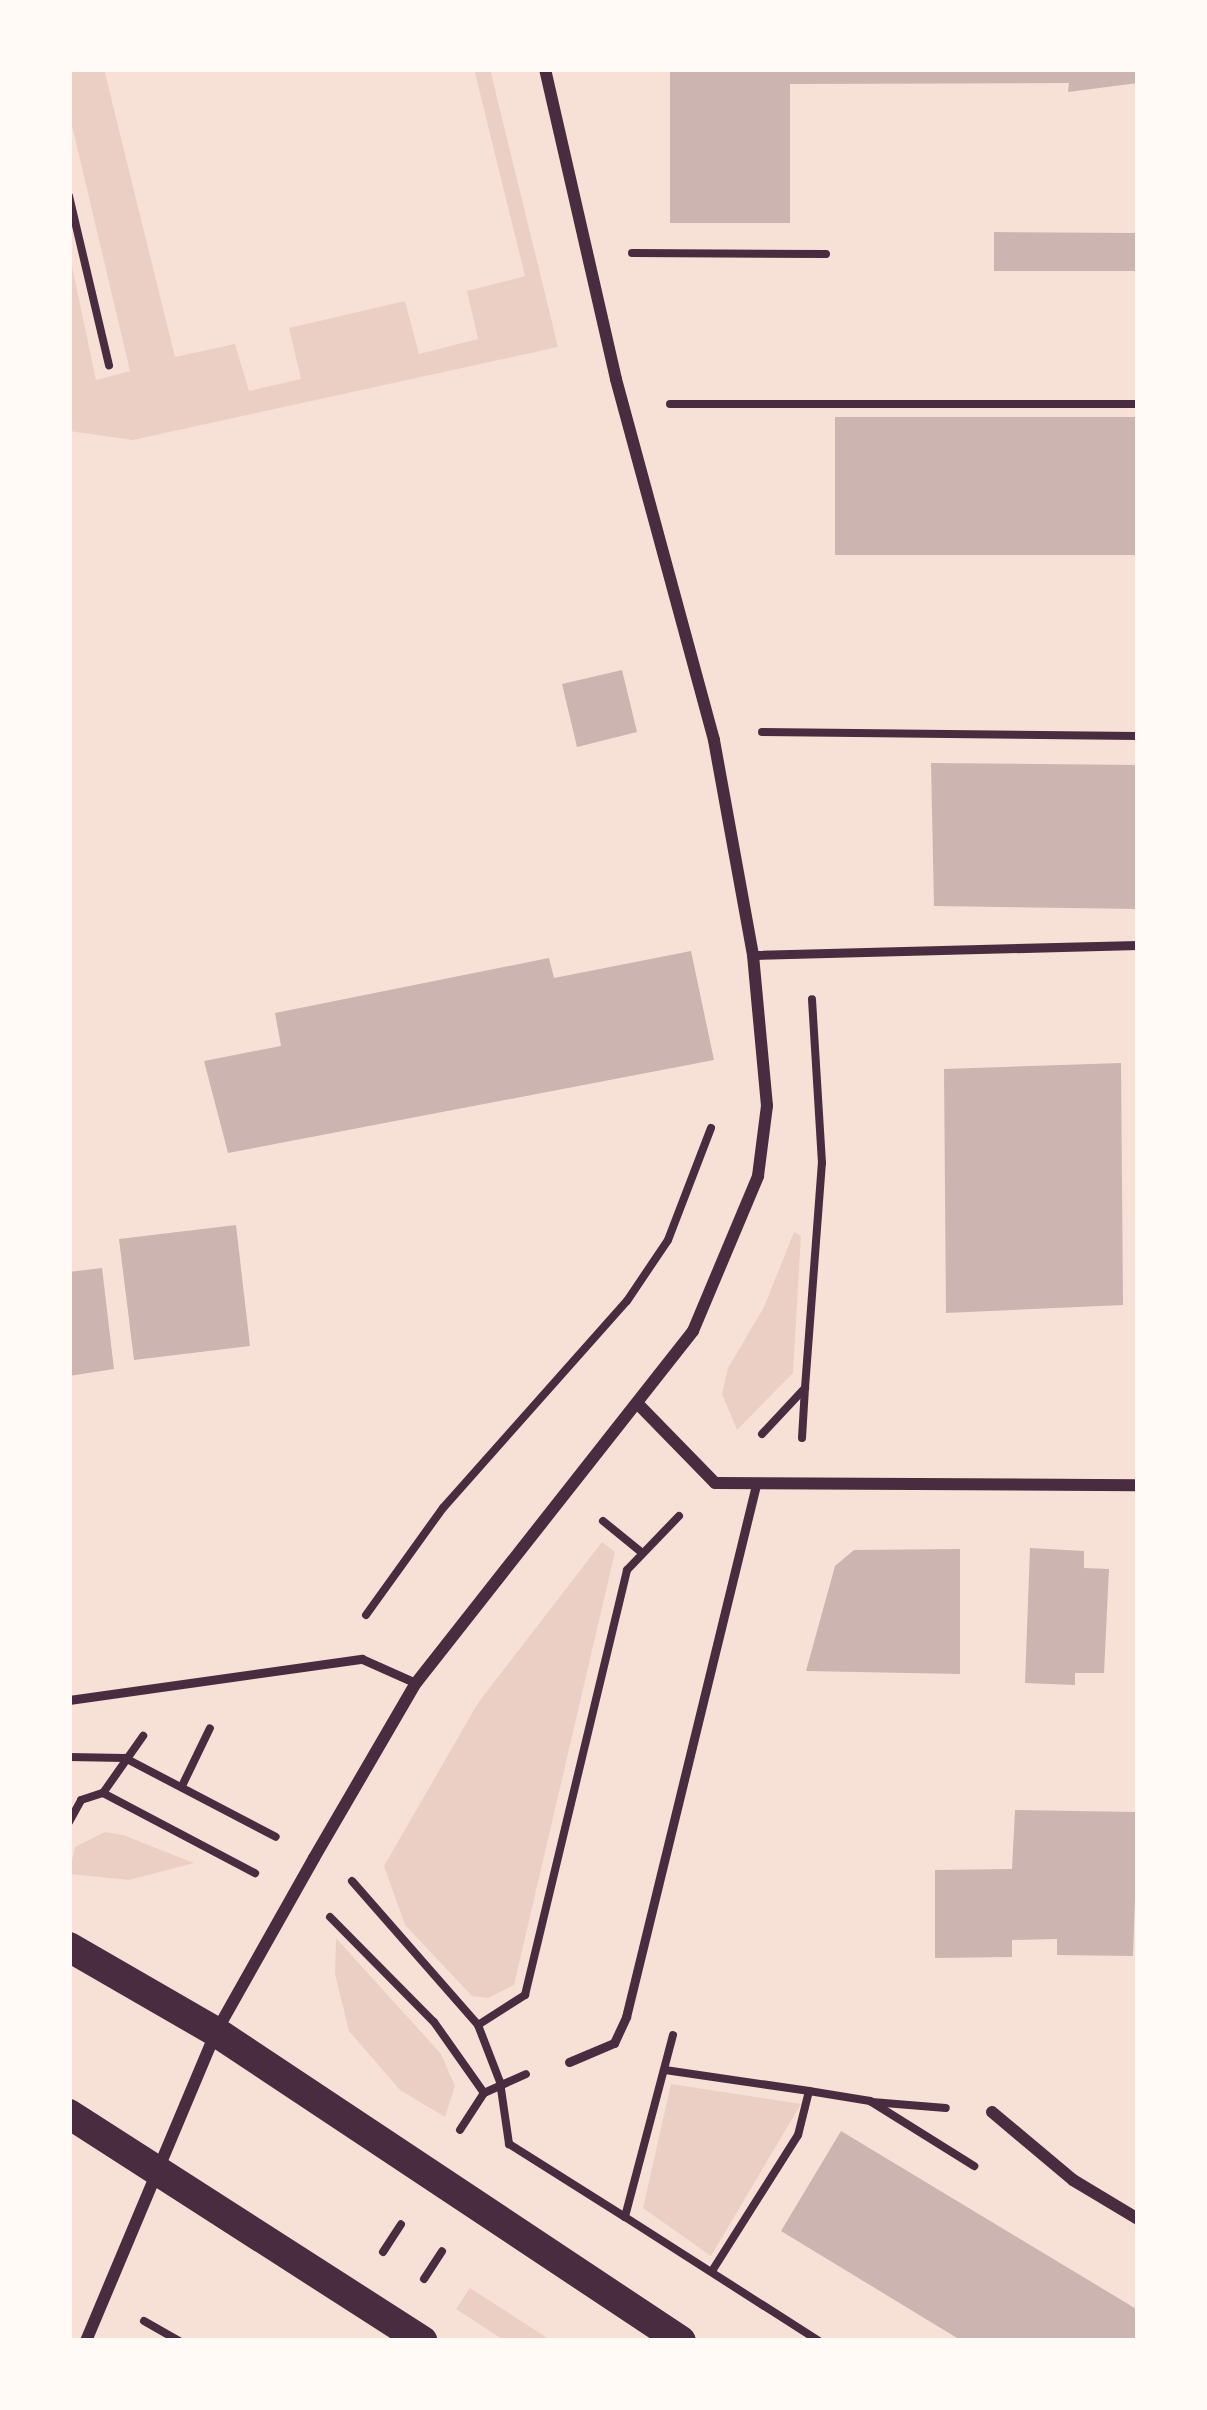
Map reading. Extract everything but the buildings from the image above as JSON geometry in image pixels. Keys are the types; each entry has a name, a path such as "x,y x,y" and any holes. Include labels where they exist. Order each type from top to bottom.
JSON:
{"main road":[{"path":"69,1947 217,2032 681,2341"},
{"path":"69,2114 422,2341"}],"street":[{"path":"86,2341 217,2032 314,1858 416,1683 638,1404 718,1285 758,1176 767,1106 753,955 714,740 616,379 545,69"},
{"path":"638,1404 715,1484 1138,1485"},
{"path":"992,2112 1073,2180 1138,2219"}],"lane":[{"path":"753,955 1138,945"},
{"path":"569,2062 614,2043 626,2017 756,1485"},
{"path":"69,1700 362,1659 416,1683"}],"path":[{"path":"69,196 109,364"},
{"path":"631,254 826,254"},
{"path":"668,404 1138,404"},
{"path":"748,731 1138,736"},
{"path":"341,1622 364,1618 443,1508 627,1301 698,1177 712,1115"},
{"path":"806,1388 801,1438 849,1437 842,1485"},
{"path":"589,1537 603,1520 641,1552"},
{"path":"69,1757 125,1758 359,1885 478,2025 500,2082 509,2144 819,2341"},
{"path":"69,1799 103,1793 339,1922 381,1964 484,2093 354,2297"},
{"path":"69,1822 82,1800"},
{"path":"359,1885 370,1864"},
{"path":"626,2217 675,2026"},
{"path":"665,2070 870,2102 992,2112"},
{"path":"712,2271 798,2135 809,2091"},
{"path":"870,2102 985,2172"}],"shaded area":[{"path":"69,69 104,69 175,357 235,344 249,391 301,379 289,328 405,301 419,354 478,339 467,291 525,276 474,69 490,69 558,347 133,440 69,431 69,252 96,380 130,371 69,113"},
{"path":"794,1232 801,1236 793,1373 737,1430 722,1394 728,1368 764,1307"},
{"path":"602,1542 615,1552 514,1985 488,1998 472,1996 405,1925 384,1866 478,1703"},
{"path":"105,1832 194,1863 129,1880 69,1874 75,1847"},
{"path":"336,1938 441,2054 455,2086 445,2117 400,2090 349,2031 335,1974"},
{"path":"671,2084 801,2104 711,2256 643,2208"},
{"path":"470,2288 552,2341 505,2341 456,2309"}]}
